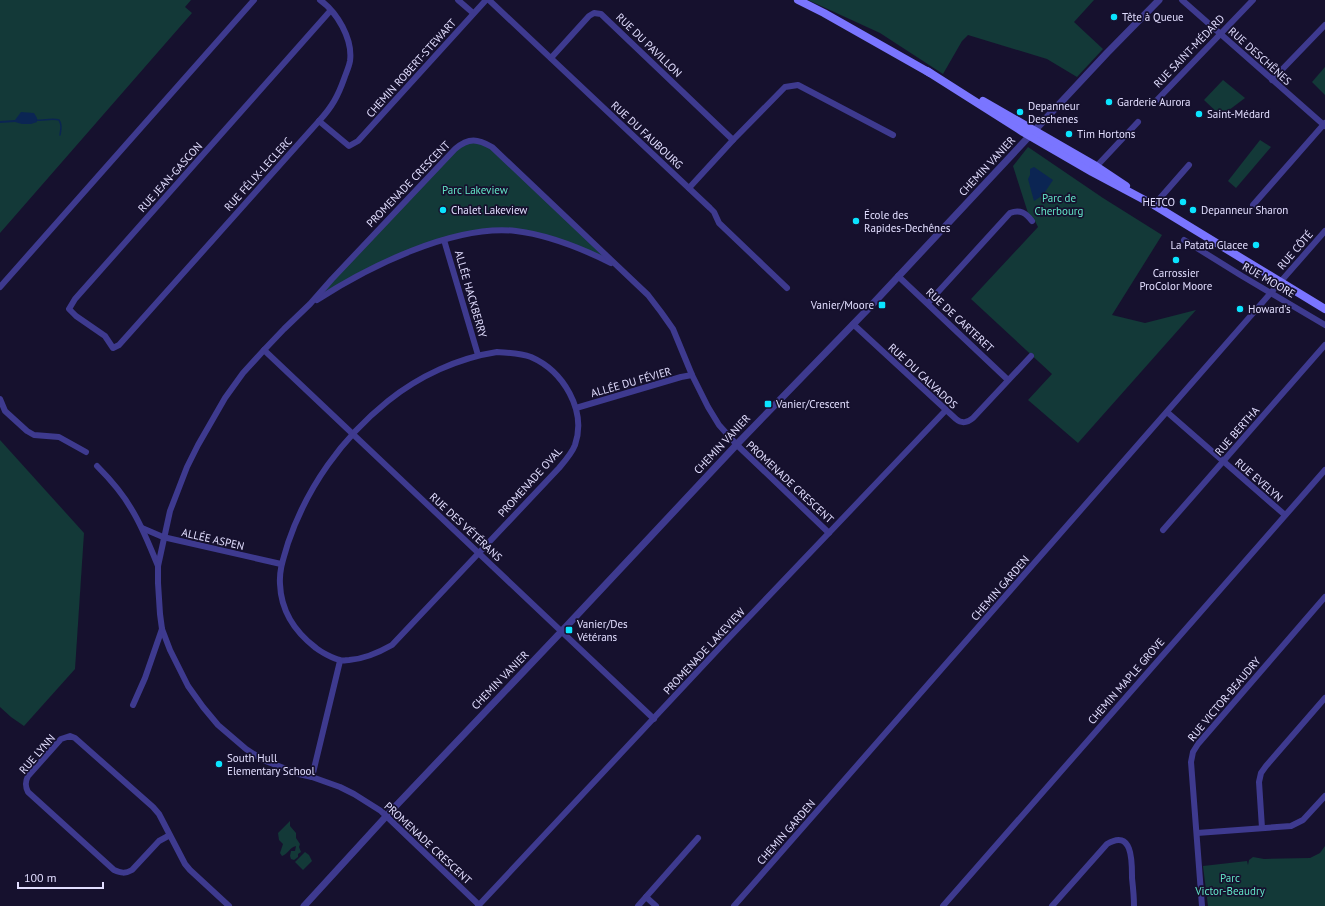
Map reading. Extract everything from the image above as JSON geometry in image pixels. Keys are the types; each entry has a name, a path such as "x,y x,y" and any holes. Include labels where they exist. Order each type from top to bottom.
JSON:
{"main road":[{"path":"798,0 927,71 1094,169 1325,309"}],"street":[{"path":"0,287 254,0"},
{"name":"RUE FÉLIX-LECLERC","path":"119,345 331,108 338,95 350,61 350,50 346,34 340,22 331,10 320,0"},
{"path":"458,0 473,13"},
{"name":"CHEMIN ROBERT-STEWART","path":"320,121 349,146 358,141 473,13 487,0"},
{"name":"RUE DU FAUBOURG","path":"487,0 689,188 714,212 719,223 787,288"},
{"name":"CHEMIN VANIER","path":"304,906 736,445 854,324 1107,53 1159,0"},
{"name":"RUE DESCHÊNES","path":"1182,0 1324,125"},
{"name":"RUE SAINT-MÉDARD","path":"1157,100 1253,0"},
{"name":"RUE JEAN-GASCON","path":"119,345 113,348 105,336 76,316 70,309 75,299 331,10"},
{"name":"RUE DU PAVILLON","path":"551,58 589,16 594,13 601,14 734,140"},
{"path":"1272,80 1325,24"},
{"path":"689,188 785,87 798,85 893,135"},
{"path":"1094,169 1138,122"},
{"path":"1253,205 1324,125"},
{"name":"PROMENADE CRESCENT","path":"479,905 391,822 387,816 354,794 264,760 246,749 218,724 203,707 188,686 178,669 162,629 158,566 170,511 179,486 198,445 225,398 264,350 310,304 455,149 467,141 475,140 485,143 492,147 648,295 673,329 692,375 708,407 727,436 829,533"},
{"path":"1154,205 1189,165"},
{"path":"928,303 1010,213 1017,211 1026,213 1032,221"},
{"name":"RUE CÔTÉ","path":"1280,283 1325,231"},
{"name":"PROMENADE CRESCENT","path":"310,304 332,290 394,259 444,240 482,232 521,232 552,238 599,257 619,268"},
{"name":"ALLÉE HACKBERRY","path":"444,240 478,355"},
{"name":"RUE MOORE","path":"1184,240 1325,325"},
{"name":"RUE DE CARTERET","path":"898,276 1008,380"},
{"name":"CHEMIN GARDEN","path":"734,906 1280,283"},
{"name":"RUE DU CALVADOS","path":"854,324 959,422 963,423 970,421 1031,356"},
{"name":"RUE BERTHA","path":"1163,530 1325,345"},
{"name":"RUE DES VÉTÉRANS","path":"264,350 654,719"},
{"name":"PROMENADE OVAL","path":"497,352 529,356 544,364 557,375 568,389 576,408 578,419 577,434 574,446 559,468 392,646 375,655 358,659 340,660 320,651 303,638 290,621 283,603 280,584 281,564 293,528 308,497 339,449 352,434 388,400 430,374 478,355 497,352"},
{"name":"ALLÉE DU FÉVIER","path":"576,408 692,375"},
{"path":"0,399 5,411 27,431 34,435 60,437 86,452"},
{"name":"PROMENADE LAKEVIEW","path":"479,905 725,642 946,410"},
{"name":"RUE EVELYN","path":"1167,412 1285,515"},
{"path":"97,466 109,478 132,508 158,566"},
{"name":"CHEMIN MAPLE GROVE","path":"943,906 1325,470"},
{"name":"ALLÉE ASPEN","path":"142,528 164,537 281,564"},
{"name":"RUE VICTOR-BEAUDRY","path":"1202,906 1191,762 1193,752 1325,597"},
{"path":"133,705 162,629"},
{"path":"312,777 340,660"},
{"path":"1262,828 1259,782 1261,773 1325,698"},
{"name":"RUE LYNN","path":"170,835 159,841 132,870 120,873 114,870 28,792 25,787 25,781 61,739 70,736 75,738 159,814 170,835 185,864 230,906"},
{"path":"1197,833 1291,826 1300,823 1306,818 1325,796"},
{"path":"638,906 698,838"},
{"path":"1052,906 1104,847 1110,841 1115,840 1123,842 1130,848 1134,906"},
{"path":"646,898 656,906"}],"green space":[{"path":"0,0 191,0 185,7 192,13 0,233"},
{"path":"808,0 1094,0 1074,22 1103,49 1077,77 1047,59 968,35 962,41 943,74 880,33"},
{"path":"1325,67 1325,95 1312,82"},
{"path":"1223,80 1245,98 1221,116 1204,100"},
{"path":"1260,140 1271,147 1236,188 1228,181"},
{"name":"Parc Lakeview","path":"461,143 485,143 619,268 578,248 515,231 464,235 393,259 310,304"},
{"name":"Parc de Cherbourg","path":"1028,147 1103,198 1162,235 1112,315 1145,323 1196,310 1078,443 1028,400 1052,374 971,299 1038,227 1028,213 1013,166"},
{"path":"0,440 84,533 75,669 24,726 0,707"},
{"path":"290,821 290,826 296,833 296,838 300,844 299,847 301,852 294,860 291,859 290,856 291,851 295,851 296,846 282,856 280,853 283,844 279,840 278,833"},
{"name":"Parc Victor-Beaudry","path":"1325,846 1325,906 1208,906 1203,866 1247,861 1248,865 1249,860 1253,857 1264,859 1310,858 1320,853"},
{"path":"305,852 309,855 312,861 303,870 295,862"}],"water":[{"path":"21,112 34,113 37,118 37,122 31,124 15,122 0,123 0,121 15,120"},
{"path":"1034,167 1053,180 1043,195 1034,201 1028,179 1030,169"}],"waterway":[{"path":"37,120 59,120 61,125 60,135"}],"place":[{"name":"Tête à Queue","path":"1114,17"},
{"name":"Garderie Aurora","path":"1109,102"},
{"name":"Depanneur Deschenes","path":"1020,112"},
{"name":"Saint-Médard","path":"1199,114"},
{"name":"Tim Hortons","path":"1069,134"},
{"name":"HETCO","path":"1183,202"},
{"name":"Chalet Lakeview","path":"443,210"},
{"name":"Depanneur Sharon","path":"1193,210"},
{"name":"École des Rapides-Dechênes","path":"856,221"},
{"name":"La Patata Glacee","path":"1256,245"},
{"name":"Carrossier ProColor Moore","path":"1176,260"},
{"name":"Vanier/Moore","path":"882,305"},
{"name":"Howard's","path":"1240,309"},
{"name":"Vanier/Crescent","path":"768,404"},
{"name":"Vanier/Des Vétérans","path":"569,630"},
{"name":"South Hull Elementary School","path":"219,764"}]}
